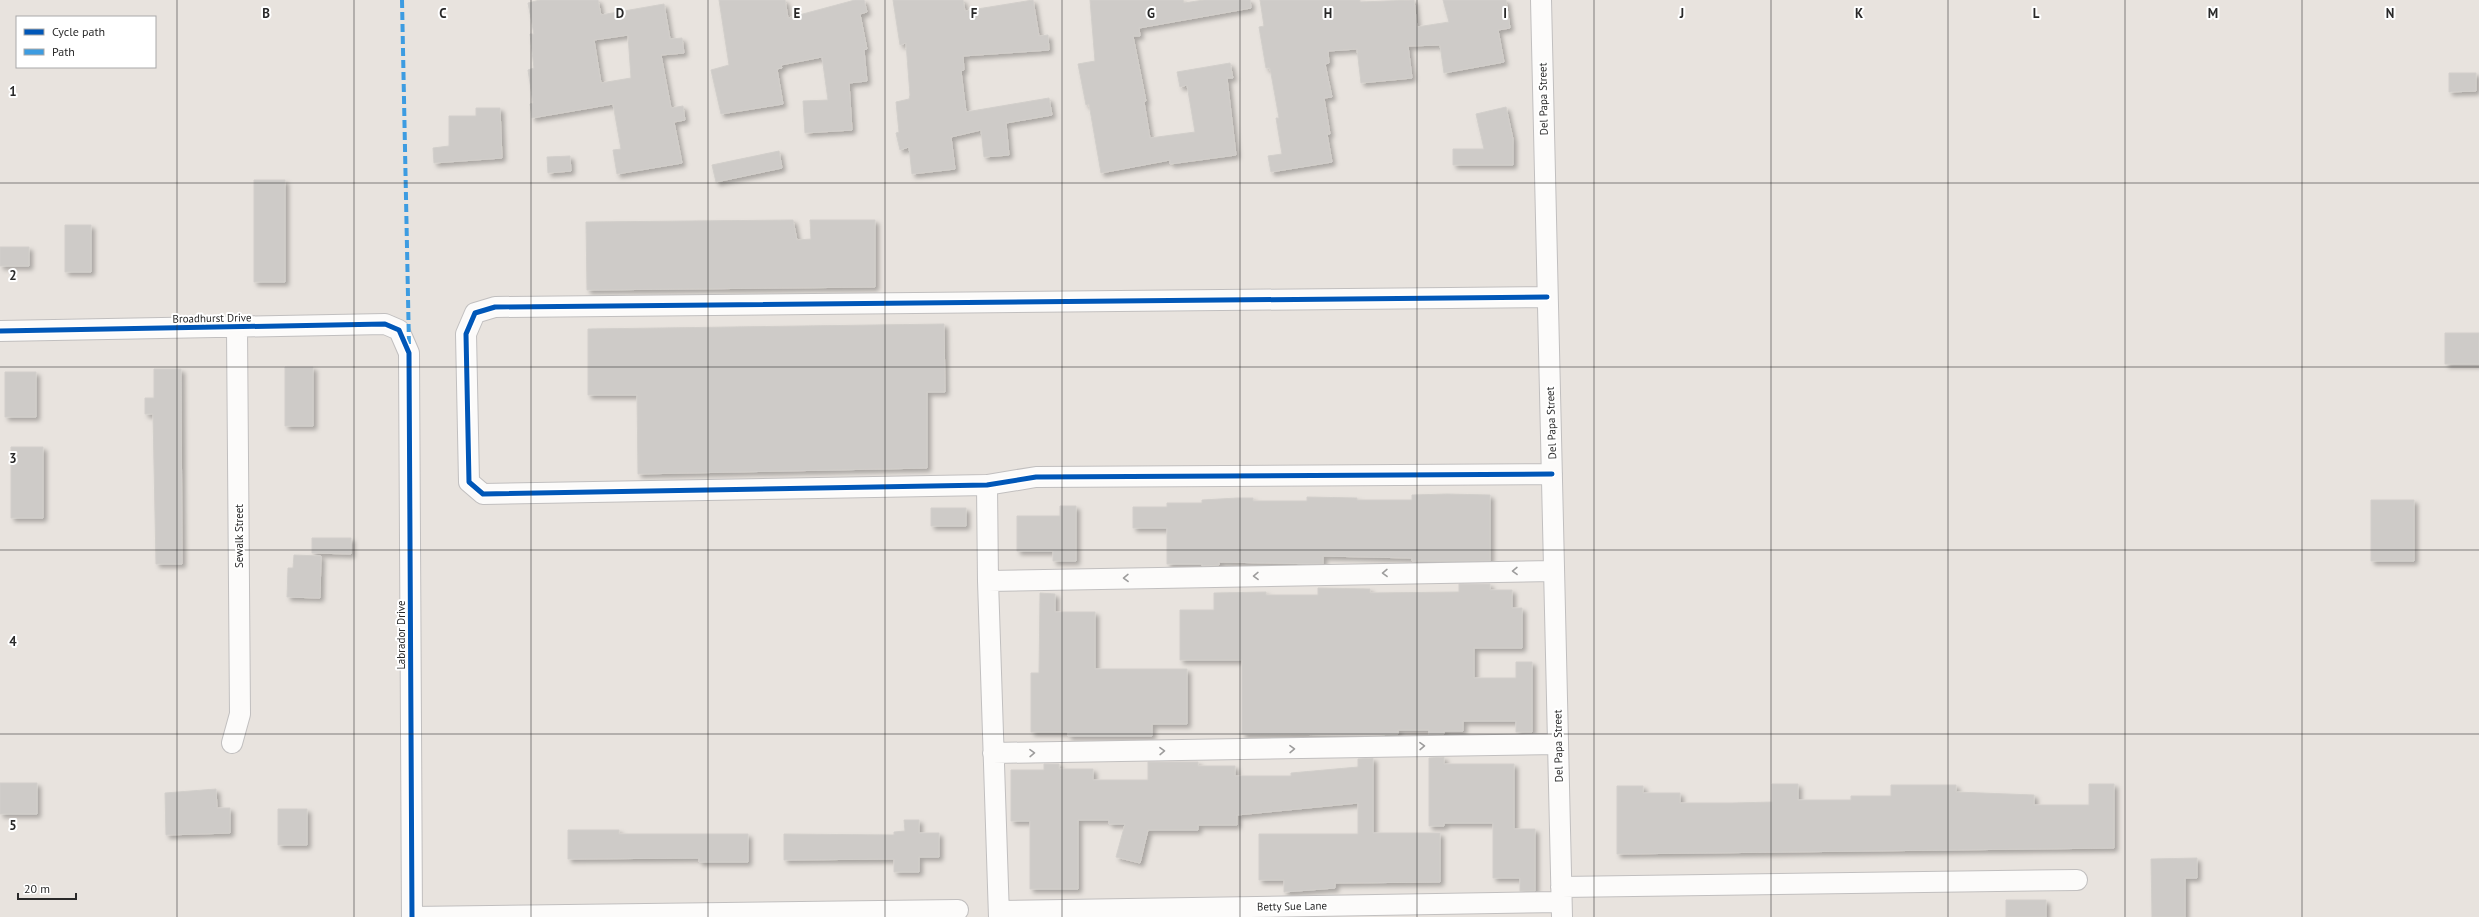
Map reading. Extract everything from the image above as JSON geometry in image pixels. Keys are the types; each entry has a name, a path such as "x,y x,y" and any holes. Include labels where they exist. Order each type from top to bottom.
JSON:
{"street":[{"name":"Del Papa Street","path":"1541,0 1561,902"},
{"path":"1547,297 495,307 475,313 466,334 469,482 483,494 987,485 1036,477 1552,474"},
{"name":"Broadhurst Drive","path":"0,331 237,328 384,324 399,330 409,353"},
{"name":"Sewalk Street","path":"232,743 240,714 237,328"},
{"name":"Labrador Drive","path":"409,353 412,917"},
{"path":"987,485 988,581 999,914"},
{"path":"988,581 1554,570"},
{"path":"993,753 1558,744"},
{"name":"Betty Sue Lane","path":"999,914 1561,902 2077,880"},
{"path":"412,917 958,910"}],"building":[{"path":"540,0 598,0 601,15 664,4 670,39 682,38 684,53 661,55 671,108 683,106 685,120 674,122 682,163 617,174 613,150 621,149 613,104 532,118 530,104 533,103 528,70 534,68 530,34 534,34 528,3","holes":["628,35 631,78 601,83 594,40"]},
{"path":"719,0 785,0 788,18 855,0 864,0 867,12 860,14 867,49 864,50 867,81 849,83 852,130 805,133 803,101 828,100 822,57 781,65 782,68 777,69 783,104 721,114 711,70 729,65"},
{"path":"893,0 963,0 965,11 1033,0 1039,36 1048,35 1049,50 963,56 964,70 961,71 966,112 1049,98 1052,115 1006,123 1009,155 984,157 981,130 951,137 955,169 912,174 909,147 900,150 896,133 899,132 896,102 909,99 910,95 906,43 900,45"},
{"path":"1090,0 1183,0 1184,3 1204,0 1250,0 1251,8 1139,28 1140,36 1133,36 1146,101 1144,102 1150,138 1195,132 1187,85 1180,87 1177,72 1230,63 1233,78 1227,78 1236,155 1170,164 1170,160 1101,173 1089,104 1086,105 1078,64 1095,61"},
{"path":"1260,0 1360,0 1360,2 1414,0 1417,27 1449,22 1443,0 1506,0 1510,28 1498,30 1504,62 1444,73 1440,45 1408,46 1412,78 1361,83 1357,49 1328,51 1329,63 1325,64 1332,97 1324,98 1330,134 1327,134 1332,162 1271,172 1268,156 1282,154 1276,118 1279,118 1270,68 1266,68 1259,27 1264,26"},
{"path":"2449,73 2476,73 2476,91 2449,92"},
{"path":"1506,107 1513,139 1513,165 1453,165 1453,149 1484,149 1476,114"},
{"path":"476,108 500,108 502,158 434,163 433,148 449,146 449,116 476,116"},
{"path":"779,151 782,168 716,182 712,165"},
{"path":"570,156 571,171 548,173 547,157"},
{"path":"254,180 285,180 285,282 254,282"},
{"path":"793,220 797,240 811,239 810,220 875,220 875,287 587,290 586,222"},
{"path":"65,225 91,225 91,272 65,272"},
{"path":"0,247 29,247 29,266 0,266"},
{"path":"944,324 945,392 927,392 927,468 638,474 637,395 588,395 588,329"},
{"path":"2445,333 2479,333 2479,364 2445,364"},
{"path":"285,367 313,367 313,426 285,426"},
{"path":"154,369 181,369 182,564 156,564 153,414 145,414 145,398 154,398"},
{"path":"5,372 36,372 36,417 5,417"},
{"path":"11,447 43,447 43,518 11,518"},
{"path":"1412,495 1490,495 1490,561 1412,561 1412,558 1323,556 1323,564 1219,562 1219,565 1202,566 1202,564 1167,564 1167,528 1133,528 1133,507 1167,507 1167,503 1202,503 1202,500 1237,498 1253,498 1253,501 1307,501 1307,497 1357,498 1357,500 1412,500"},
{"path":"2371,500 2414,500 2414,561 2371,561"},
{"path":"1060,506 1076,506 1076,561 1053,561 1053,551 1017,551 1017,516 1060,516"},
{"path":"931,508 966,508 966,526 931,526"},
{"path":"312,538 351,538 351,554 312,553"},
{"path":"294,555 321,556 320,598 287,597 288,568 293,568"},
{"path":"1459,584 1490,584 1490,590 1512,590 1512,608 1522,608 1522,648 1474,648 1474,678 1516,678 1516,662 1532,662 1532,732 1516,732 1516,721 1463,721 1463,731 1444,731 1444,734 1429,735 1429,730 1398,730 1398,734 1373,735 1242,734 1242,660 1180,660 1180,610 1214,610 1214,593 1266,592 1266,595 1318,595 1318,588 1370,589 1370,593 1459,592"},
{"path":"1040,593 1055,594 1055,612 1095,612 1095,669 1187,669 1187,724 1152,724 1152,736 1068,736 1068,732 1031,732 1031,673 1039,673"},
{"path":"1444,757 1444,764 1514,764 1514,829 1535,829 1535,891 1520,891 1520,878 1493,878 1493,823 1444,823 1444,826 1429,826 1429,758"},
{"path":"1373,758 1373,833 1440,833 1440,882 1335,883 1335,888 1284,892 1284,880 1259,880 1259,834 1358,834 1358,803 1237,815 1237,825 1198,825 1198,830 1148,830 1140,863 1116,857 1125,824 1109,824 1109,820 1078,820 1078,889 1030,889 1030,821 1011,821 1011,770 1044,770 1044,764 1059,764 1059,769 1093,769 1093,780 1148,780 1148,762 1198,762 1198,766 1235,766 1235,776 1291,776 1291,773 1358,767 1358,759"},
{"path":"0,783 37,783 37,814 0,814"},
{"path":"1772,784 1798,784 1798,800 1851,800 1851,796 1891,796 1891,785 1956,785 1956,792 2034,795 2034,805 2089,805 2089,784 2114,784 2114,848 1617,854 1617,786 1643,786 1643,793 1680,793 1680,803 1733,803 1772,802"},
{"path":"216,789 217,808 230,808 230,833 166,835 165,793"},
{"path":"278,809 307,809 307,845 278,845"},
{"path":"904,820 919,820 919,833 939,833 939,857 919,857 919,872 894,872 894,859 784,860 784,834 894,835 894,832 905,831"},
{"path":"568,830 619,830 619,834 748,834 748,862 699,862 699,858 568,859"},
{"path":"2197,858 2197,878 2185,878 2185,917 2152,917 2151,859"},
{"path":"2006,900 2046,900 2046,917 2006,917"}],"marked path":[{"path":"402,0 409,346"}],"cycle path":[{"path":"1547,297 495,307 475,313 466,334 469,482 483,494 987,485 1036,477 1552,474"},
{"path":"0,331 385,324 399,330 409,353 412,917"}]}
